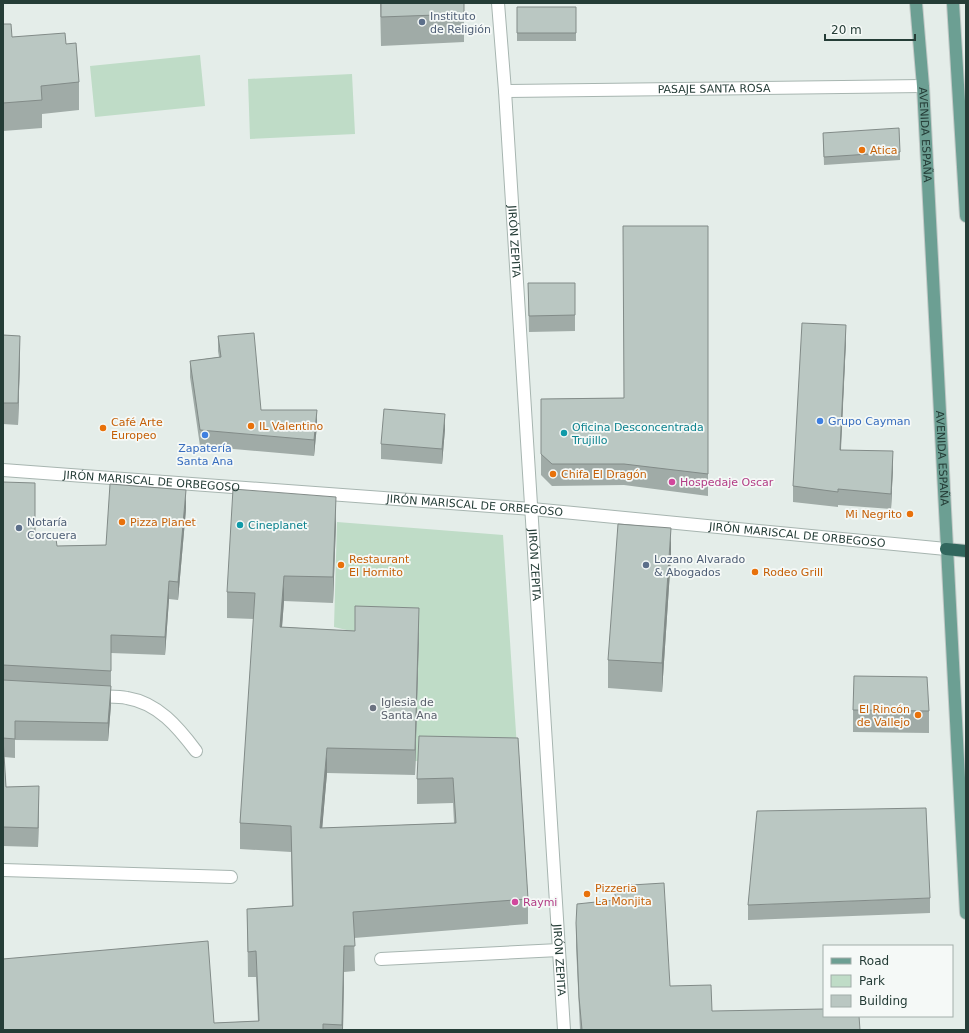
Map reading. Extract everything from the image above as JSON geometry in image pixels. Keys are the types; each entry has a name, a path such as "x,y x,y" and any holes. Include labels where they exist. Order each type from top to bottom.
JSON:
{"highway":[{"path":"946,549 966,551"}],"main road":[{"name":"AVENIDA ESPAÑA","path":"916,3 923,86 966,913"},
{"path":"953,3 966,216"}],"street":[{"name":"JIRÓN ZEPITA","path":"498,3 532,509 564,1030"},
{"name":"PASAJE SANTA ROSA","path":"505,91 923,86"},
{"name":"JIRÓN MARISCAL DE ORBEGOSO","path":"3,470 532,509 946,549"},
{"path":"81,696 128,698 153,706 180,729 196,751"},
{"path":"3,870 231,876"},
{"path":"381,959 559,950"}],"green space":[{"path":"200,55 205,106 95,117 90,66"},
{"path":"352,74 355,134 250,139 248,79"},
{"path":"337,522 503,535 518,763 415,761 419,633 355,632 334,627"}],"building":[{"path":"381,3 464,3 464,14 381,17"},
{"path":"517,7 576,7 576,33 517,33"},
{"path":"3,24 11,24 12,37 65,33 66,44 76,43 79,82 41,86 42,100 3,103"},
{"name":"Atica","path":"899,128 900,152 824,157 823,133"},
{"path":"623,226 708,226 708,474 624,464 552,464 541,454 541,399 624,398"},
{"path":"528,283 575,283 575,315 529,316"},
{"name":"Grupo Cayman","path":"802,323 846,325 840,450 893,451 891,494 838,489 838,492 793,486"},
{"path":"254,333 261,410 317,410 314,440 200,430 190,361 221,357 218,336"},
{"path":"3,335 20,336 18,403 3,403"},
{"path":"384,409 445,414 442,449 381,444"},
{"path":"3,482 35,483 35,537 56,539 57,546 106,545 110,484 186,490 178,582 169,581 165,637 111,635 111,671 3,665"},
{"path":"233,489 336,497 333,577 284,576 280,627 355,631 355,606 419,608 415,750 327,748 320,828 456,823 453,778 417,779 419,736 518,738 528,899 353,912 355,946 344,946 342,1025 323,1024 323,1030 3,1030 3,959 208,941 214,1023 259,1021 256,951 248,952 247,909 293,906 291,826 240,823 255,593 227,592"},
{"path":"618,524 671,528 662,663 608,660"},
{"path":"854,676 927,677 929,711 853,710"},
{"path":"3,680 111,686 108,723 15,721 15,739 3,738"},
{"path":"3,738 6,787 39,786 38,828 3,827"},
{"path":"926,808 930,898 748,905 757,811"},
{"path":"664,883 670,986 711,985 712,1011 823,1009 823,1017 859,1017 860,1030 582,1030 576,923 577,904 615,900 615,886"}],"place":[{"name":"Instituto de Religión","path":"422,22"},
{"name":"Atica","path":"862,150"},
{"name":"Grupo Cayman","path":"820,421"},
{"name":"IL Valentino","path":"251,426"},
{"name":"Café Arte Europeo","path":"103,428"},
{"name":"Oficina Desconcentrada Trujillo","path":"564,433"},
{"name":"Zapatería Santa Ana","path":"205,435"},
{"name":"Chifa El Dragón","path":"553,474"},
{"name":"Hospedaje Oscar","path":"672,482"},
{"name":"Mi Negrito","path":"910,514"},
{"name":"Pizza Planet","path":"122,522"},
{"name":"Cineplanet","path":"240,525"},
{"name":"Notaría Corcuera","path":"19,528"},
{"name":"Restaurant El Hornito","path":"341,565"},
{"name":"Lozano Alvarado & Abogados","path":"646,565"},
{"name":"Rodeo Grill","path":"755,572"},
{"name":"Iglesia de Santa Ana","path":"373,708"},
{"name":"El Rincón de Vallejo","path":"918,715"},
{"name":"Pizzeria La Monjita","path":"587,894"},
{"name":"Raymi","path":"515,902"}]}
